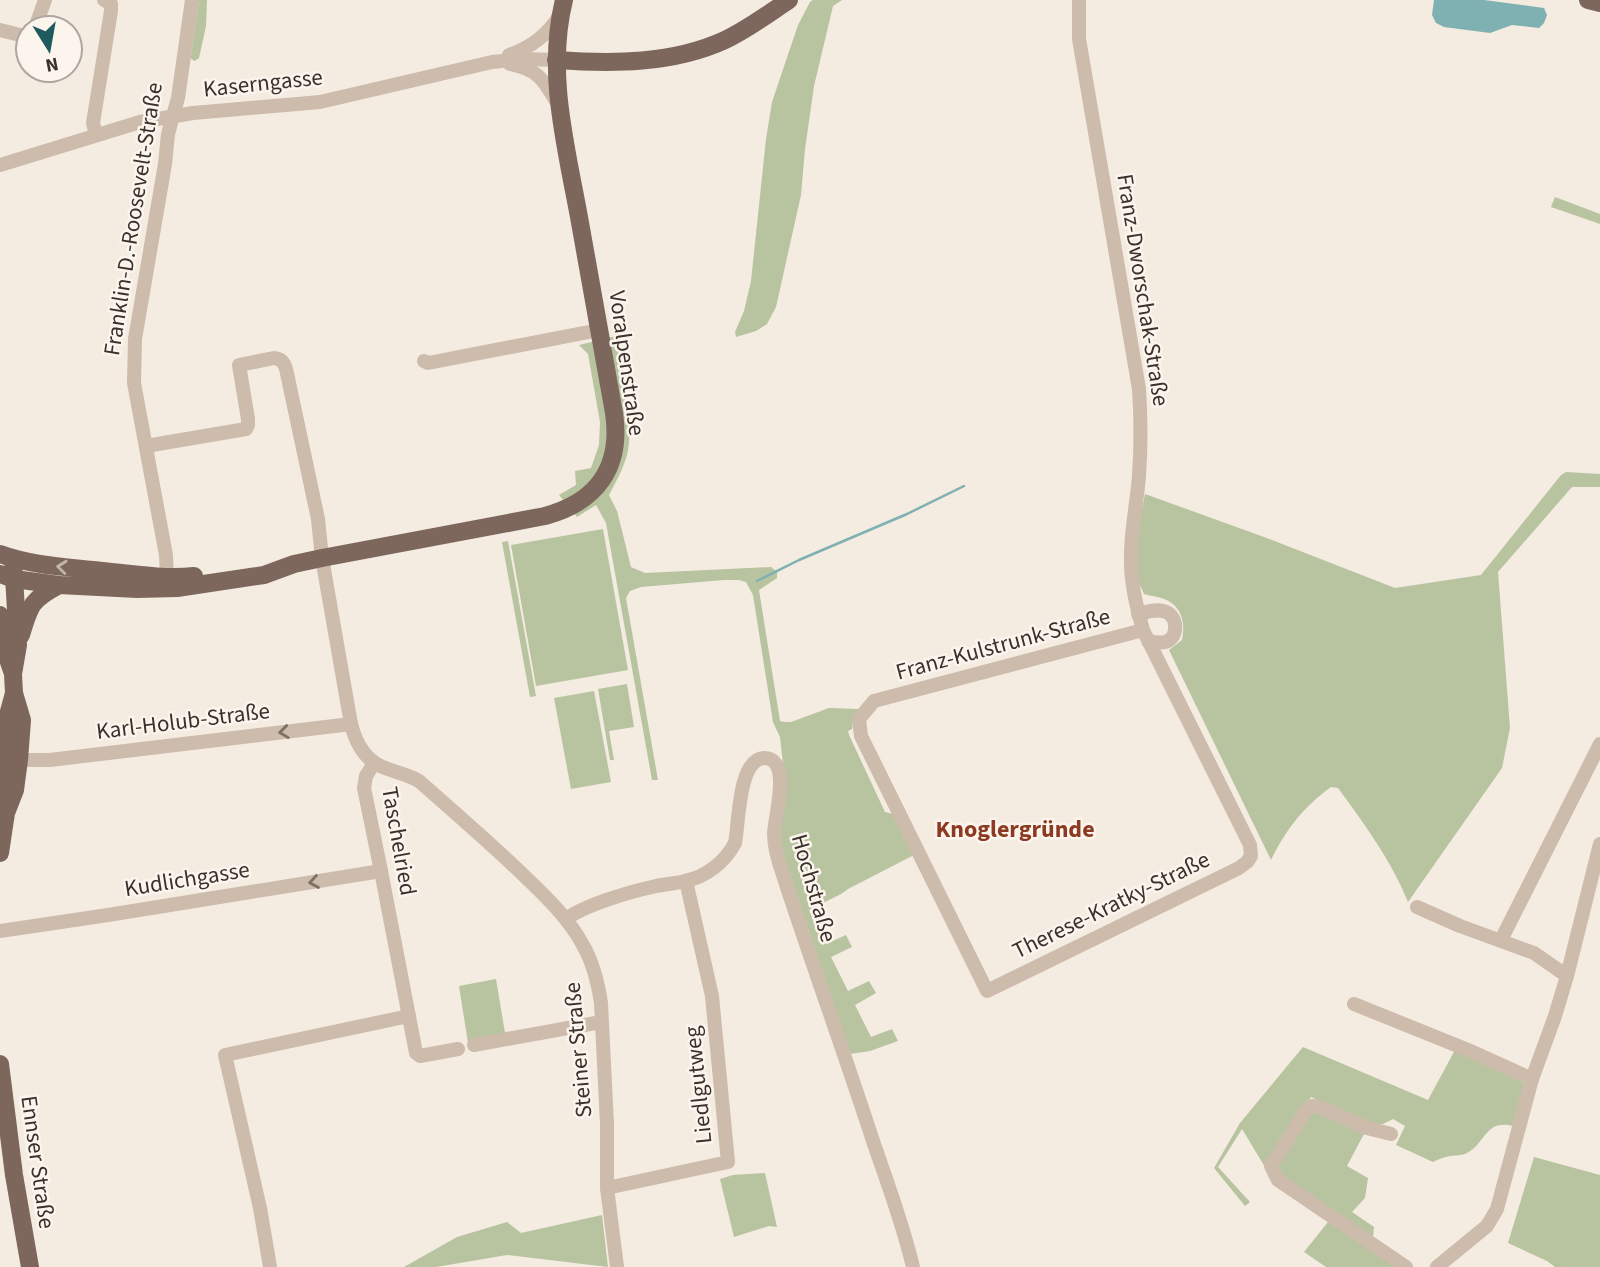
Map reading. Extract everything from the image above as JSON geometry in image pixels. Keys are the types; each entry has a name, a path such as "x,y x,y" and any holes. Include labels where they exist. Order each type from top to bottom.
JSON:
{"main road":[{"path":"556,60 629,62 678,55 723,41 789,0"},
{"path":"1588,0 1600,3"},
{"name":"Voralpenstraße","path":"322,558 561,512 588,496 608,470 615,447 614,413 561,108 556,45 562,8"},
{"path":"19,645 4,578 7,557 44,565 167,576 214,573 261,564 294,564"},
{"path":"4,578 59,585 177,588 264,575 294,564 322,558"},
{"path":"0,853 6,813 15,790 19,760 22,720 14,693 13,674 19,645 33,603 59,585"},
{"path":"0,615 4,647 13,674"},
{"path":"6,813 3,787 8,715 14,693"},
{"name":"Ennser Straße","path":"0,1064 14,1175 30,1267"}],"street":[{"path":"96,135 93,123 111,11 111,4 104,0"},
{"name":"Franklin-D.-Roosevelt-Straße","path":"167,576 166,555 134,383 135,339 168,134 178,97 192,0"},
{"name":"Franz-Dworschak-Straße","path":"1079,0 1079,39 1139,389 1139,477 1131,563 1138,614 1145,636 1250,845 1251,856"},
{"name":"Kaserngasse","path":"492,62 538,41 551,29 562,8"},
{"name":"Kaserngasse","path":"0,165 140,122 200,112 320,102 492,62 556,60"},
{"name":"Kaserngasse","path":"492,62 525,67 533,71 561,108"},
{"path":"424,361 428,363 599,330"},
{"name":"Taschelried","path":"146,446 248,427 239,365 274,358 284,363 318,519 322,558 351,724 360,747 374,763 366,776 364,788 418,1055 458,1049"},
{"path":"1138,614 1165,611 1174,621 1172,639 1165,642 1145,636"},
{"name":"Franz-Kulstrunk-Straße","path":"987,992 861,736 859,719 874,701 1145,636"},
{"name":"Karl-Holub-Straße","path":"19,760 40,761 351,724"},
{"path":"1501,940 1600,744"},
{"name":"Hochstraße","path":"566,919 579,911 641,890 685,881 718,865 732,849 749,766 765,758 777,765 781,777 774,830 777,857 847,1060 913,1267"},
{"name":"Steiner Straße","path":"374,763 419,781 527,878 566,919 592,962 599,987 607,1124 607,1188 617,1267"},
{"path":"1437,1267 1479,1234 1493,1217 1532,1079 1567,976 1600,844"},
{"name":"Therese-Kratky-Straße","path":"987,992 1239,867 1251,856"},
{"name":"Kudlichgasse","path":"0,931 381,871"},
{"name":"Liedlgutweg","path":"607,1188 725,1164 728,1161 712,996 685,881"},
{"path":"1417,907 1534,953 1567,976"},
{"path":"1354,1004 1532,1079"},
{"path":"270,1267 260,1208 225,1055 409,1016"},
{"path":"474,1045 601,1022"},
{"path":"1391,1133 1367,1128 1312,1105 1271,1166 1278,1180 1406,1267"}],"green space":[{"path":"199,0 207,0 206,26 199,58 195,61 191,56"},
{"path":"813,0 842,0 833,6 814,86 801,195 776,307 767,324 756,331 736,337 735,332 744,311 751,281 772,102 798,25"},
{"path":"1555,197 1600,214 1600,224 1551,207"},
{"path":"616,336 630,427 627,455 609,495 617,511 631,567 645,573 771,567 777,572 777,578 759,590 780,721 791,722 829,708 859,709 854,715 849,735 885,812 893,814 914,855 809,910 826,944 846,935 852,947 831,957 848,991 869,981 876,993 855,1005 871,1037 892,1029 898,1041 870,1051 850,1054 779,842 785,782 780,737 773,722 753,595 746,582 724,580 641,587 630,591 626,598 658,780 652,780 606,523 596,505 577,517 559,495 576,485 575,471 591,468 599,445 600,422 588,354 579,345"},
{"path":"1566,472 1600,474 1600,487 1572,487 1498,572 1510,728 1502,768 1408,902 1386,857 1338,788 1331,787 1304,811 1289,829 1271,860 1169,650 1182,640 1180,614 1168,601 1144,594 1138,581 1138,529 1145,494 1395,588 1481,575"},
{"path":"603,529 628,670 536,686 511,545"},
{"path":"508,541 536,696 530,697 502,542"},
{"path":"627,684 634,727 609,731 614,760 610,760 598,689"},
{"path":"594,691 611,782 571,789 554,698"},
{"path":"496,979 505,1033 468,1043 459,986"},
{"path":"1303,1047 1428,1100 1455,1050 1524,1083 1513,1126 1497,1126 1467,1153 1433,1162 1396,1145 1405,1126 1393,1119 1383,1124 1369,1125 1311,1097 1265,1167 1242,1129 1218,1167 1250,1202 1245,1206 1214,1168 1240,1123"},
{"path":"1319,1110 1365,1132 1347,1166 1368,1178 1365,1198 1352,1212 1374,1227 1373,1237 1279,1174 1277,1162 1310,1114"},
{"path":"1534,1157 1600,1175 1600,1267 1555,1267 1508,1243"},
{"path":"765,1173 777,1227 769,1226 734,1237 720,1179 733,1175"},
{"path":"602,1215 608,1267 507,1255 436,1267 404,1267 457,1237 507,1222 521,1233"},
{"path":"1328,1222 1398,1267 1326,1267 1304,1252"}],"water":[{"path":"1434,0 1484,0 1544,8 1547,15 1539,28 1512,25 1490,33 1444,27 1436,23 1432,15"}],"waterway":[{"path":"757,581 964,486"}],"district":[{"name":"Knoglergründe","path":"1015,829"}]}
